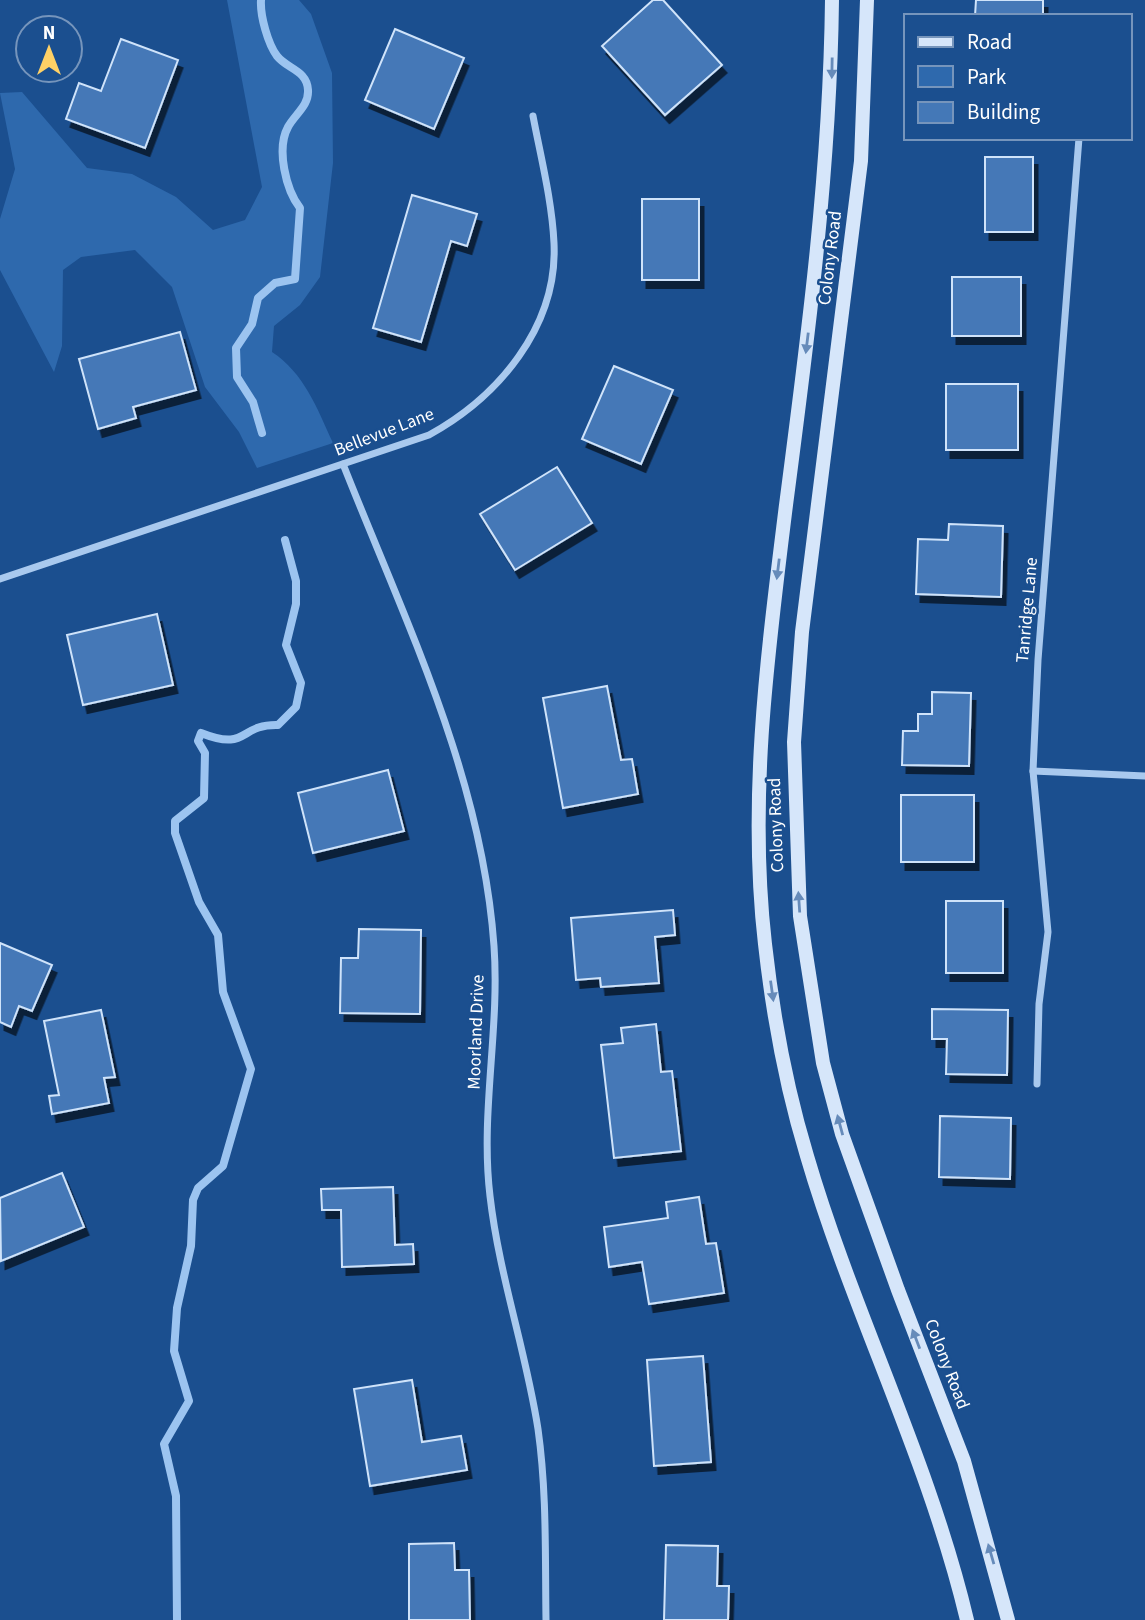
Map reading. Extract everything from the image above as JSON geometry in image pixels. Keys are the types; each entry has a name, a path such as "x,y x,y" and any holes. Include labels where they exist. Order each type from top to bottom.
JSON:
{"main road":[{"name":"Colony Road","path":"832,0 831,97 825,186 767,658 758,767 764,942 788,1088 807,1159 862,1315 929,1486 967,1620"},
{"name":"Colony Road","path":"867,0 861,161 802,632 794,742 800,916 824,1063 842,1134 964,1461 1008,1620"}],"street":[{"name":"Bellevue Lane","path":"0,579 429,435 459,418 504,377 527,344 541,315 551,281 554,245 533,116"},
{"name":"Tanridge Lane","path":"1038,1084 1039,1004 1048,933 1033,771 1038,660 1079,140"},
{"name":"Moorland Drive","path":"343,464 442,712 467,785 485,870 494,946 495,1027 488,1120 489,1191 495,1236 528,1374 538,1433 545,1507 547,1620"},
{"path":"1033,771 1145,776"}],"green space":[{"path":"227,0 299,0 311,14 332,73 333,163 320,277 300,305 274,326 272,352 293,370 301,381 333,443 257,468 239,432 205,387 172,287 135,250 81,257 63,270 62,346 54,372 0,270 0,219 15,169 0,93 22,92 87,168 132,174 176,197 213,230 245,220 262,187"}],"building":[{"path":"653,0 663,0 722,65 665,115 602,46"},
{"path":"976,0 1043,0 1043,14 975,14"},
{"path":"395,29 464,58 434,129 365,100"},
{"path":"121,39 178,60 145,148 66,119 79,84 101,91"},
{"path":"985,157 1033,157 1033,232 985,232"},
{"path":"412,195 477,214 467,246 451,241 421,342 373,328"},
{"path":"642,199 699,199 699,280 642,280"},
{"path":"952,277 1021,277 1021,336 952,336"},
{"path":"180,332 196,390 133,407 136,418 98,429 79,359"},
{"path":"614,366 673,390 641,464 582,439"},
{"path":"946,384 1018,384 1018,450 946,450"},
{"path":"557,467 592,523 515,570 480,514"},
{"path":"949,524 1003,526 1001,597 916,594 918,539 948,540"},
{"path":"157,614 173,685 83,705 67,635"},
{"path":"607,686 621,760 632,759 638,794 563,808 543,698"},
{"path":"932,692 971,693 969,766 902,765 903,731 918,731 918,714 932,714"},
{"path":"388,770 404,831 313,853 298,793"},
{"path":"901,795 974,795 974,862 901,862"},
{"path":"946,901 1003,901 1003,973 946,973"},
{"path":"673,910 675,935 655,937 659,983 601,987 600,978 576,980 571,918"},
{"path":"359,929 421,930 420,1014 340,1013 341,958 358,958"},
{"path":"0,943 52,965 32,1011 19,1006 11,1027 0,1022"},
{"path":"932,1009 1008,1010 1007,1075 946,1074 947,1039 932,1039"},
{"path":"101,1010 115,1077 104,1078 109,1103 52,1114 49,1096 59,1095 44,1021"},
{"path":"656,1024 661,1072 672,1071 681,1151 614,1158 601,1045 623,1043 621,1028"},
{"path":"940,1116 1011,1118 1010,1179 939,1177"},
{"path":"62,1173 84,1227 1,1261 0,1198"},
{"path":"393,1187 395,1245 413,1244 414,1264 342,1267 341,1210 322,1210 321,1189"},
{"path":"699,1197 706,1244 716,1243 724,1293 649,1304 642,1262 609,1267 604,1227 668,1218 666,1202"},
{"path":"703,1356 711,1462 654,1466 647,1360"},
{"path":"412,1380 422,1442 461,1436 467,1470 370,1486 354,1389"},
{"path":"454,1543 455,1570 469,1570 470,1620 409,1620 409,1544"},
{"path":"666,1545 718,1546 717,1586 729,1586 728,1620 664,1620"}],"waterway":[{"path":"261,0 263,22 274,51 304,78 308,90 304,105 288,127 283,146 287,180 300,208 295,279 275,283 258,298 252,324 236,348 237,377 253,402 262,433"},
{"path":"177,1620 176,1496 164,1444 189,1401 174,1351 177,1308 191,1246 193,1200 198,1188 223,1166 251,1069 223,992 218,935 199,902 175,833 175,821 204,798 205,753 198,741 201,733 216,738 236,739 256,728 278,725 296,707 301,683 286,645 296,604 296,581 285,540"}]}
